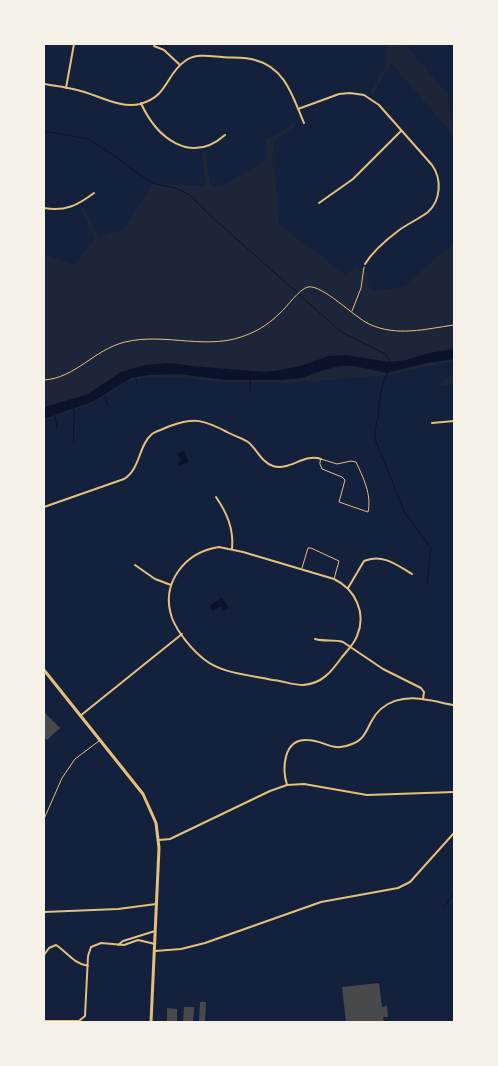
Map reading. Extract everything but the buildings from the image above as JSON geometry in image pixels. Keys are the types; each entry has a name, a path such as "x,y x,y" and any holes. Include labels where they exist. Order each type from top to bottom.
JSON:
{"main road":[{"path":"44,670 146,798 156,823 159,840 151,1022"}],"street":[{"path":"66,88 74,44"},
{"path":"154,46 164,50 180,65"},
{"path":"44,84 66,88 123,104 142,103 159,94 180,65 193,57 202,55 251,60 270,66 282,77 304,123"},
{"path":"298,109 339,94 357,93 376,102 435,169 439,186 434,204 427,212 393,235 370,255 365,264"},
{"path":"142,103 150,122 166,138 181,145 209,146 225,135"},
{"path":"319,203 353,178 401,131"},
{"path":"44,208 55,210 67,209 79,204 94,193"},
{"path":"44,507 124,479 132,473 151,435 186,420 209,423 245,440 266,463 275,466 284,466 309,457 320,459"},
{"path":"432,423 454,422"},
{"path":"216,497 230,522 232,549"},
{"path":"212,548 232,549 302,570 334,579 348,588 358,604 361,616 360,630 350,647 323,679 310,684 297,684 219,668 198,654 175,625 170,609 171,585 178,570 194,556 212,548"},
{"path":"348,588 364,560 384,558 412,574"},
{"path":"135,565 156,579 171,585"},
{"path":"80,716 182,634"},
{"path":"314,638 326,642 336,640 350,647 388,672 421,688 424,692 423,699"},
{"path":"287,785 284,772 285,759 290,748 295,743 307,740 333,747 352,744 364,736 375,715 385,705 401,700 423,699 454,705"},
{"path":"159,840 170,839 287,785 304,784 367,795 454,792"},
{"path":"155,951 181,949 205,943 321,902 398,888 410,882 454,832"},
{"path":"44,912 118,909 157,904"},
{"path":"44,1021 79,1021 86,1016 89,951 93,945 101,943 118,945 155,931"},
{"path":"138,938 155,944"},
{"path":"44,955 49,948 56,944 72,960 88,966"}],"lane":[{"path":"320,459 337,464 351,460 356,462 366,484 369,504 368,512 339,502 345,483 344,478 324,471 320,466 320,459"},
{"path":"302,570 308,548 310,548 339,561 334,579"},
{"path":"44,819 66,771 76,759 100,740"}],"path":[{"path":"351,312 361,288 365,264"},
{"path":"44,380 70,373 99,353 124,343 148,339 212,342 240,338 253,333 269,323 294,298 310,287 318,288 370,324 395,331 411,331 454,325"}],"shaded area":[{"path":"387,44 405,44 448,95 454,136 391,63 373,94 371,92 385,67"},
{"path":"294,123 295,127 273,141 279,225 345,274 357,267 361,271 367,272 372,289 379,291 404,286 454,243 454,361 381,376 292,383 232,383 173,377 149,377 127,381 110,394 89,405 44,421 44,254 74,264 95,239 80,209 83,207 98,237 124,229 153,184 205,186 202,152 206,152 210,186 220,187 267,160 266,140"},
{"path":"454,349 454,359 426,363 387,373 354,366 340,366 302,378 281,380 225,380 180,374 148,375 131,378 92,402 44,419 44,407 86,395 121,372 145,365 171,363 265,372 304,365 328,356 345,355 390,362"},
{"path":"454,373 454,384 436,387"},
{"path":"184,451 189,462 179,466 178,462 181,460 177,454"},
{"path":"222,598 229,608 224,611 221,606 213,611 209,606"}],"waterway":[{"path":"44,131 88,139 155,184 176,188 191,196 338,329 385,354 390,362"},
{"path":"388,372 383,382 375,439 405,513 431,548 427,583"},
{"path":"135,376 138,385"},
{"path":"250,380 250,392"},
{"path":"105,395 108,406"},
{"path":"73,407 74,443"},
{"path":"54,414 57,425 56,430"},
{"path":"444,907 454,893"}]}
